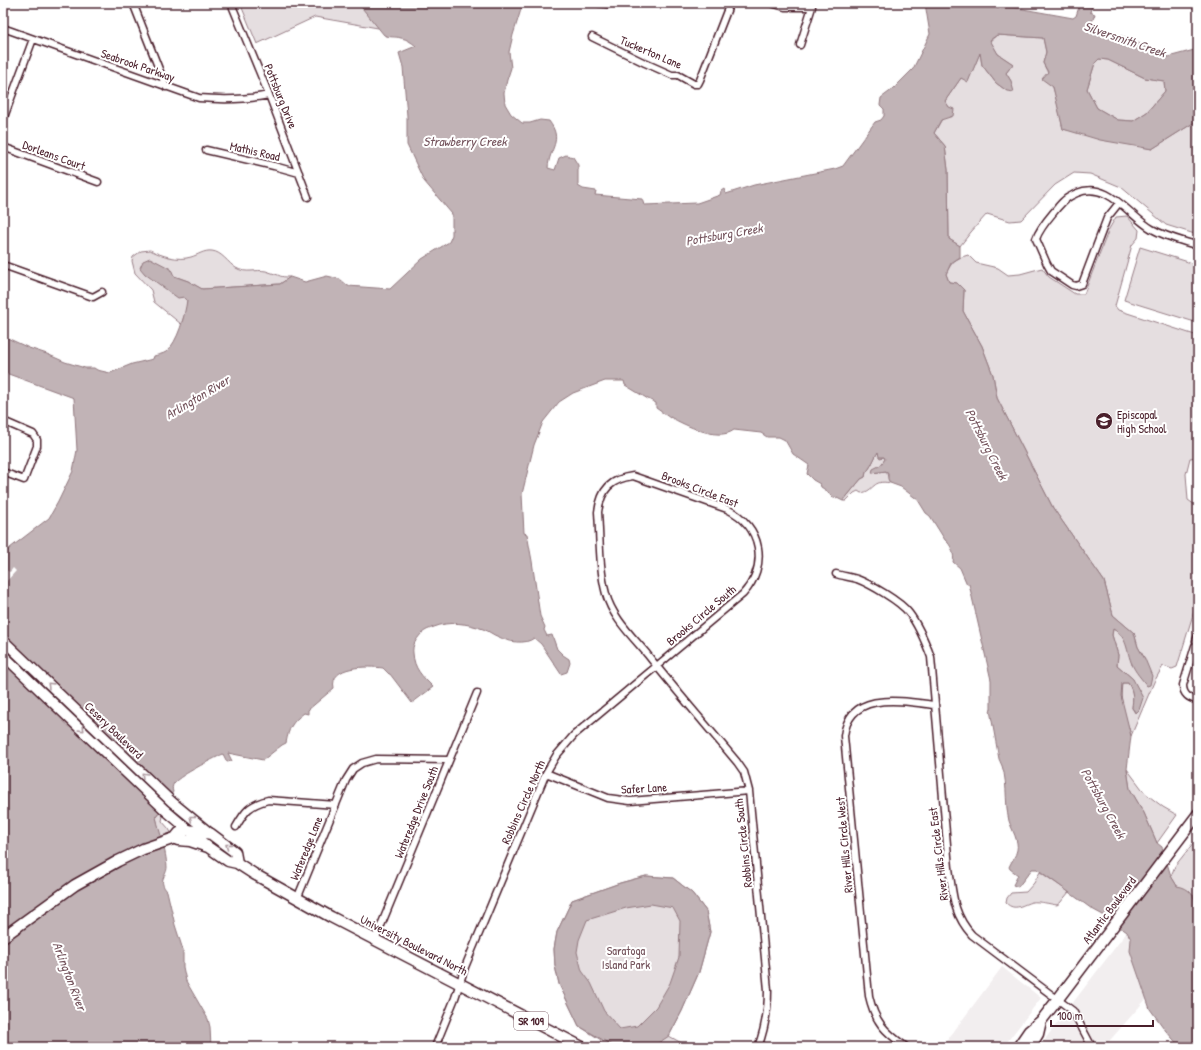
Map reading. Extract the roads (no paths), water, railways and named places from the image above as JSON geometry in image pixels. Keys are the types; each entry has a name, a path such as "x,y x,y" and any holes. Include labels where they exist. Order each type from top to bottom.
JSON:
{"main road":[{"name":"Cesery Boulevard","path":"3,640 172,802 211,834"},
{"name":"Cesery Boulevard","path":"3,654 165,810 208,847"},
{"name":"Atlantic Boulevard","path":"1018,1047 1058,999 1198,814"},
{"name":"University Boulevard North","path":"188,830 211,834 235,852 237,862"},
{"path":"3,937 75,885 118,861 143,849 175,838 179,833 188,830"},
{"name":"University Boulevard North","path":"175,838 208,847 228,861 237,862 298,899 582,1047"},
{"name":"Atlantic Boulevard","path":"1030,1047 1038,1034 1041,1021"}],"street":[{"path":"133,3 166,87"},
{"name":"Pottsburg Drive","path":"231,3 269,95 308,197"},
{"path":"599,3 613,3"},
{"name":"Tuckerton Lane","path":"592,37 672,75 678,75 694,84 698,84 730,3"},
{"path":"770,3 785,7 812,7 800,45"},
{"name":"Seabrook Parkway","path":"3,28 199,98 223,100 250,99 269,95"},
{"path":"3,120 33,39"},
{"name":"Dorleans Court","path":"3,147 98,182"},
{"name":"Mathis Road","path":"206,150 299,173"},
{"path":"1119,204 1107,218 1082,284 1076,286 1072,285 1051,271 1036,239 1038,232 1066,197 1085,190 1099,190 1110,196 1152,229 1162,234 1198,246"},
{"path":"3,265 93,297 102,292"},
{"path":"3,421 33,434 37,440 37,446 24,480 3,472"},
{"name":"Brooks Circle East","path":"612,483 618,479 634,476 736,513 753,533 758,543 759,553"},
{"name":"Robbins Circle South","path":"612,483 602,495 598,512 601,566 606,594 611,606 619,619 657,667 737,762 744,772 749,791 768,990 768,1008 758,1047"},
{"name":"Brooks Circle South","path":"657,667 750,587 759,566 759,553"},
{"name":"River Hills Circle East","path":"836,574 864,582 895,600 908,611 925,641 931,657 949,868 954,902 963,924 972,935 1073,1011 1092,1047"},
{"path":"1196,641 1183,685 1183,690 1191,699 1198,701"},
{"name":"Robbins Circle North","path":"435,1047 455,998 465,967 546,773 560,750 574,735 657,667"},
{"name":"Wateredge Drive South","path":"375,940 477,693"},
{"name":"River Hills Circle West","path":"906,1047 892,1036 876,1018 872,1009 844,736 845,729 851,716 863,706 897,700 934,705"},
{"name":"Wateredge Lane","path":"298,899 336,805 353,769 362,763 376,759 449,760"},
{"name":"Safer Lane","path":"546,773 617,801 749,791"},
{"path":"236,827 250,807 268,800 336,805"}],"water":[{"path":"358,3 523,3 509,52 511,68 504,93 505,104 511,114 522,123 530,123 540,120 549,121 556,139 548,168 555,170 559,158 566,155 573,157 578,165 578,186 583,189 596,191 595,195 642,199 644,205 697,203 720,195 721,191 724,189 726,194 754,185 835,169 843,166 875,122 881,120 884,116 884,109 880,105 881,98 893,89 913,69 930,34 925,3 983,3 1002,9 1006,6 1073,18 1076,16 1079,7 1086,3 1092,6 1090,12 1095,14 1091,25 1092,28 1125,37 1168,57 1198,49 1198,120 1152,149 1100,140 1063,129 1053,87 1042,79 1048,72 1043,63 1046,52 1043,38 997,35 990,40 998,54 1013,64 1006,73 1011,81 1014,92 1007,91 996,83 982,65 980,53 968,82 961,78 945,101 949,107 954,109 953,116 941,120 934,133 945,146 948,170 949,239 960,246 960,257 951,263 946,274 949,282 957,283 964,290 963,311 982,346 993,375 997,398 1053,508 1104,581 1113,615 1134,633 1138,647 1152,676 1150,685 1147,686 1133,667 1124,640 1118,632 1113,629 1112,635 1118,655 1117,665 1133,679 1143,698 1139,710 1136,713 1132,708 1133,695 1130,686 1128,683 1122,683 1121,696 1131,736 1127,769 1130,789 1144,813 1157,843 1162,847 1171,876 1177,886 1182,887 1191,893 1198,906 1198,1047 1180,1047 1150,1009 1130,951 1131,939 1127,932 1092,909 1037,869 1032,869 1018,887 1013,885 1018,875 1009,867 1015,857 1017,843 1009,821 1004,773 999,759 990,710 991,680 969,584 967,584 960,568 953,562 951,547 918,500 901,487 890,483 886,471 872,473 873,469 881,465 885,459 884,457 879,457 878,452 866,472 865,477 861,479 843,501 835,497 833,498 821,487 820,484 807,474 809,465 793,454 785,440 779,437 767,437 761,433 734,430 719,434 702,431 670,418 656,408 656,403 625,385 624,381 605,381 573,393 559,402 543,422 534,445 522,494 524,533 527,534 540,616 547,636 552,635 557,649 569,659 570,663 567,672 561,674 541,644 534,638 526,642 512,641 503,639 471,625 452,623 440,625 423,633 414,645 413,650 415,664 422,676 433,687 412,703 390,674 383,668 360,667 343,671 337,675 334,680 334,688 308,710 308,714 304,713 293,723 288,733 286,743 263,760 228,753 232,761 227,762 223,754 197,767 178,779 173,785 173,792 156,817 167,867 163,878 163,884 167,891 183,950 183,967 186,981 208,1019 211,1047 3,1047 3,556 10,548 49,518 73,471 77,450 74,398 3,372 3,336 65,362 110,373 132,364 153,359 154,356 166,352 174,342 183,320 187,300 184,297 178,298 145,274 140,268 143,261 150,258 171,269 174,276 188,281 202,289 280,284 290,277 305,282 327,276 340,279 348,286 390,289 422,259 449,242 452,235 452,214 424,181 407,145 407,116 403,67 399,53 416,46 405,39 384,35","holes":["1099,59 1108,60 1145,78 1164,81 1165,91 1147,112 1133,121 1118,120 1097,108 1087,89 1095,63"]},
{"path":"646,876 673,878 692,893 706,911 710,932 699,972 669,1036 652,1047 615,1047 579,1026 559,984 555,966 554,949 557,932 572,900 620,883","holes":["651,904 673,908 680,921 679,957 670,983 656,1007 637,1026 620,1029 604,1011 591,983 582,971 577,952 579,940 587,920 626,908"]}],"place":[{"name":"Episcopal High School","path":"1104,421"}],"water label":[{"name":"Silversmith Creek","path":"1125,39"},
{"name":"Strawberry Creek","path":"465,141"},
{"name":"Pottsburg Creek","path":"724,234"},
{"name":"Arlington River","path":"197,397"},
{"name":"Pottsburg Creek","path":"987,444"},
{"name":"Pottsburg Creek","path":"1104,803"},
{"name":"Arlington River","path":"70,976"}],"park label":[{"name":"Saratoga Island Park","path":"626,957"}]}
